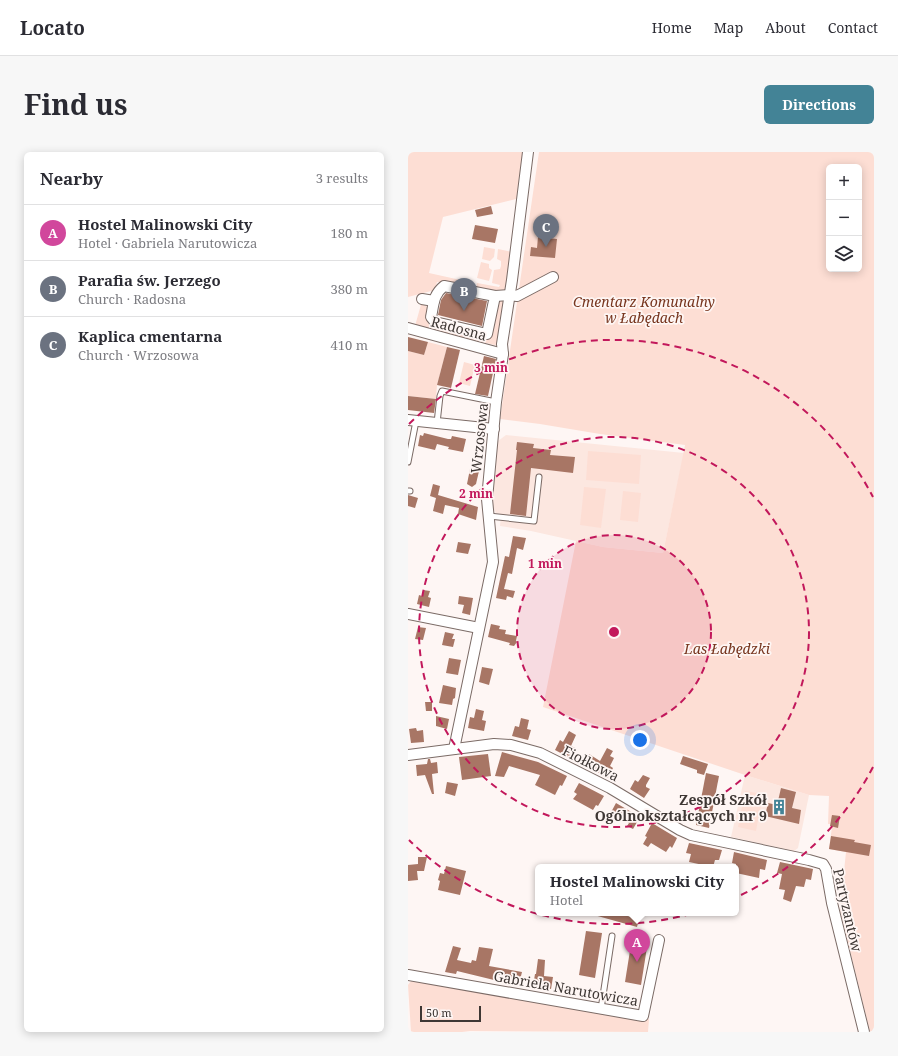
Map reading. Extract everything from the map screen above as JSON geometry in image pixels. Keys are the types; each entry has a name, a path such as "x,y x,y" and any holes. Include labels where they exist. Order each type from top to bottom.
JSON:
{"street":[{"name":"Wrzosowa","path":"454,750 493,562 487,499 496,402 503,354 503,342 528,152"},
{"path":"494,296 487,334 435,322 431,317 437,292 444,286 494,296 517,296 553,277"},
{"path":"422,298 434,301"},
{"name":"Radosna","path":"408,328 503,354"},
{"path":"412,420 494,429"},
{"path":"408,614 479,628"},
{"name":"Fiołkowa","path":"408,755 494,744 511,745 540,753 610,788 691,835 823,864"},
{"name":"Partyzantów","path":"823,864 826,869 832,903 864,1032"},
{"name":"Gabriela Narutowicza","path":"408,975 643,1016 659,940"}],"lane":[{"path":"437,423 440,396 442,391 496,402"},
{"path":"408,462 412,420"},
{"path":"489,516 534,521 539,477"},
{"path":"601,1009 612,936"}],"shaded area":[{"path":"506,435 684,453 663,553 603,547 531,531 500,526 501,514 496,513 493,508 494,467 498,441"},
{"path":"745,775 809,795 798,848 794,851 731,837"}],"green space":[{"path":"408,152 526,152 520,198 443,217 429,273 474,283 471,289 437,282 435,290 408,297"},
{"path":"539,152 874,152 874,1032 870,1032 840,910 846,852 829,849 832,827 830,826 831,824 828,824 829,796 809,795 543,707 576,541 603,547 663,553 685,445 600,434 500,419"},
{"path":"484,247 495,249 494,257 490,261 482,259"},
{"path":"498,249 512,252 506,293 476,291 477,283 499,287 500,285 492,283 494,270 500,269 501,266 501,261 497,259"},
{"path":"481,262 489,264 489,268 492,270 489,281 477,278"},
{"path":"505,299 499,346 415,326 422,301 430,311 428,324 490,338 498,300"},
{"path":"428,342 447,347 437,385 436,399 408,396 408,351 424,355"},
{"path":"464,362 475,365 470,386 459,383"},
{"path":"588,451 641,455 639,484 586,480"},
{"path":"584,487 606,489 601,528 580,525"},
{"path":"623,491 641,493 638,522 620,520"},
{"path":"745,791 763,794 756,831 738,827"},
{"path":"411,981 649,1019 648,1032 411,1032 408,985"}],"building":[{"path":"491,206 493,214 477,217 475,210"},
{"path":"475,225 498,229 495,243 472,239"},
{"path":"538,237 557,239 555,258 530,256 531,247 537,248"},
{"path":"446,293 487,301 482,326 438,315 441,300"},
{"path":"408,337 428,342 424,355 408,351"},
{"path":"447,347 460,350 451,388 437,385"},
{"path":"484,356 496,359 488,396 475,394"},
{"path":"408,396 436,399 434,413 408,410"},
{"path":"424,433 448,439 451,439 452,436 466,439 463,452 448,449 449,447 437,444 435,450 418,446 420,435 423,436"},
{"path":"517,442 534,444 533,448 551,450 550,455 575,457 573,473 531,468 526,516 510,514"},
{"path":"470,469 479,471 476,484 472,487 467,484"},
{"path":"433,484 440,486 438,495 478,507 476,520 458,514 459,508 445,505 443,514 433,511 436,498 430,496"},
{"path":"408,495 418,498 415,508 408,506"},
{"path":"513,536 526,538 523,550 517,548 512,574 508,573 504,589 515,591 513,598 507,596 506,600 496,598 505,556 509,557"},
{"path":"458,542 471,544 468,554 456,552"},
{"path":"423,590 430,591 428,597 431,598 429,607 417,604 419,595 422,596"},
{"path":"459,596 473,598 470,615 462,613 464,605 458,604"},
{"path":"491,624 500,626 499,629 506,630 505,634 517,636 517,642 514,646 509,645 510,643 488,637"},
{"path":"418,627 426,628 423,640 415,639"},
{"path":"445,632 454,634 452,639 455,639 453,647 442,645"},
{"path":"449,658 461,660 458,675 446,673"},
{"path":"482,667 493,669 489,685 479,682"},
{"path":"443,685 456,688 455,698 453,699 452,705 439,703"},
{"path":"425,702 432,702 432,711 426,711"},
{"path":"476,709 484,711 482,720 486,721 484,731 468,728 470,717 474,718"},
{"path":"436,716 449,719 447,729 436,726"},
{"path":"521,718 529,720 527,729 531,730 528,740 512,736 515,726 519,727"},
{"path":"416,728 417,731 423,730 424,742 411,743 409,729"},
{"path":"569,731 576,735 571,746 575,748 570,758 555,750 560,740 563,742"},
{"path":"607,748 613,751 610,756 614,758 610,766 613,768 608,778 584,764 589,754 600,761"},
{"path":"502,752 538,762 567,776 555,795 535,785 540,775 509,766 504,777 495,776"},
{"path":"488,754 491,776 462,780 459,757"},
{"path":"683,756 708,764 704,775 697,773 697,770 680,764"},
{"path":"428,759 430,759 431,763 437,762 438,773 432,774 434,794 432,794 425,775 417,776 416,765 427,764"},
{"path":"706,773 719,776 709,828 696,825"},
{"path":"643,775 650,778 646,787 650,789 644,798 630,789 635,780 638,782"},
{"path":"447,782 458,784 455,796 445,793"},
{"path":"579,783 604,796 598,806 596,805 593,810 573,799 577,794 574,792"},
{"name":"Zespół Szkół Ogólnokształcących nr 9","path":"781,788 796,792 792,808 801,810 799,824 765,816 768,803 777,805"},
{"path":"616,803 640,817 633,829 627,826 629,823 616,816 614,819 609,816"},
{"path":"832,815 840,816 838,828 830,826"},
{"path":"652,823 677,838 672,848 670,846 666,852 651,843 648,847 643,844 647,837 645,836"},
{"path":"831,836 855,840 854,842 871,845 869,856 829,849"},
{"path":"689,843 722,850 719,860 715,860 714,864 699,864 689,862 691,854 686,853"},
{"path":"734,852 767,860 765,870 760,869 759,878 739,874 739,864 732,863"},
{"path":"418,857 427,857 424,871 417,871 418,880 408,881 408,865 418,864"},
{"path":"780,862 813,869 811,880 806,879 804,887 796,886 791,902 783,899 785,890 779,889 782,874 777,873"},
{"path":"446,866 466,871 460,895 438,890 440,873 444,874"},
{"path":"598,916 628,916 639,919 637,927"},
{"path":"586,931 602,933 595,978 579,975"},
{"path":"632,938 648,941 641,985 625,982"},
{"path":"453,946 461,948 457,960 471,963 472,960 476,961 479,947 493,949 489,966 522,972 519,984 506,981 507,976 495,974 494,980 457,971 456,974 445,972"},
{"path":"538,959 545,960 544,976 553,977 551,989 533,986"}],"place":[{"name":"Kaplica cmentarna","path":"546,247"},
{"name":"Parafia św. Jerzego","path":"464,311"},
{"name":"Zespół Szkół Ogólnokształcących nr 9","path":"779,807"},
{"name":"Hostel Malinowski City","path":"637,962"}],"park label":[{"name":"Cmentarz Komunalny w Łabędach","path":"644,310"},
{"name":"Las Łabędzki","path":"727,648"}]}
